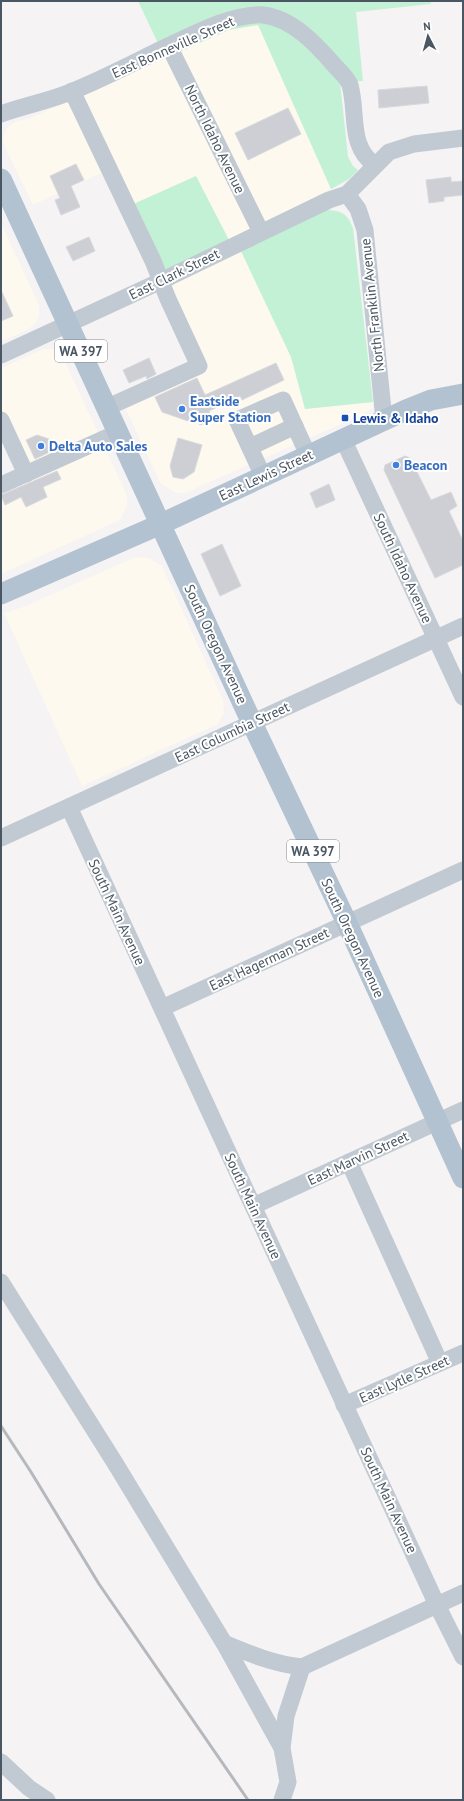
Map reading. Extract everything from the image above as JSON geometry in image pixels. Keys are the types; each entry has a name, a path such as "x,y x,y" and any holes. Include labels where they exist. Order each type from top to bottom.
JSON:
{"main road":[{"name":"WA 397","path":"1,179 161,524"},
{"name":"East Lewis Street","path":"1,594 161,524 384,420 431,400 463,394"},
{"name":"South Oregon Avenue","path":"161,524 252,723 347,923 463,1178"}],"street":[{"name":"East Bonneville Street","path":"1,114 72,92 169,46 223,23 244,16 264,15 278,19 307,37 322,51 350,84 358,143 361,152 366,159 375,165"},
{"name":"North Idaho Avenue","path":"169,46 261,232"},
{"path":"72,92 153,261 199,366 108,407"},
{"path":"347,194 389,152 414,144 463,138"},
{"name":"East Clark Street","path":"1,355 161,281 329,200 347,194"},
{"name":"North Franklin Avenue","path":"347,194 358,209 365,230 384,420"},
{"path":"263,476 237,420 283,400 308,455"},
{"path":"1,420 26,474"},
{"path":"250,447 295,426"},
{"path":"1,485 119,432"},
{"name":"South Idaho Avenue","path":"343,439 463,697"},
{"name":"East Columbia Street","path":"1,838 463,626"},
{"name":"South Main Avenue","path":"69,807 344,1405 437,1605 463,1657"},
{"name":"East Hagerman Street","path":"162,1008 463,870"},
{"name":"East Marvin Street","path":"253,1206 463,1110"},
{"path":"349,1162 440,1363"},
{"path":"1,1282 115,1462 224,1643 282,1748"},
{"name":"East Lytle Street","path":"344,1405 463,1353"},
{"path":"224,1643 256,1657 284,1665 302,1667 463,1593"},
{"path":"282,1800 288,1782 282,1748 286,1716 302,1667"},
{"path":"1,1762 29,1788 47,1800"}],"shaded area":[{"path":"258,24 331,189 229,240 120,210 102,173 33,205 3,142 4,134 8,127 16,121 28,119 229,30"},
{"path":"1,223 39,305 39,316 36,323 29,329 1,342"},
{"path":"240,249 291,357 305,409 373,402 373,407 368,412 185,493 177,493 161,484 124,405 206,368 167,283"},
{"path":"44,349 54,349 62,355 127,495 127,506 120,520 1,574 1,476 17,469 1,435 1,368"},
{"path":"135,557 149,558 162,566 223,700 224,713 218,724 82,786 4,613 26,606"}],"green space":[{"path":"138,1 430,1 431,4 356,12 363,81 340,82 348,157 353,166 358,170 349,179 331,189 258,25 229,30 165,58"},
{"path":"196,176 229,240 152,277 120,210"},
{"path":"325,210 343,213 353,228 373,402 305,409 291,357 240,249"}],"building":[{"path":"427,86 429,103 379,108 378,90"},
{"path":"288,108 301,134 248,160 235,133"},
{"path":"76,164 84,180 71,186 80,207 61,215 55,200 60,198 50,176"},
{"path":"451,177 451,182 463,181 463,195 444,197 444,201 429,203 426,180"},
{"path":"89,237 95,251 73,261 66,247"},
{"path":"1,290 13,316 1,321"},
{"path":"149,358 156,374 147,379 146,376 129,383 123,370"},
{"path":"276,363 284,380 242,400 240,396 209,411 213,420 200,425 196,418 188,421 162,412 155,397 197,378 205,395"},
{"name":"Delta Auto Sales","path":"37,435 52,440 56,449 35,459 26,440"},
{"path":"178,438 202,445 194,472 183,479 173,477 170,466"},
{"path":"405,456 410,458 431,500 451,492 457,506 449,511 463,541 463,565 435,578 384,470 385,465"},
{"path":"57,471 61,479 43,487 47,497 26,507 21,497 5,505 1,495"},
{"path":"329,484 335,500 316,508 310,493"},
{"path":"222,544 241,586 220,596 201,554"}],"railway":[{"path":"1,1426 31,1472 99,1584 248,1800"}],"place":[{"name":"Eastside Super Station","path":"182,409"},
{"name":"Lewis & Idaho","path":"345,418"},
{"name":"Delta Auto Sales","path":"41,446"},
{"name":"Beacon","path":"396,465"}]}
